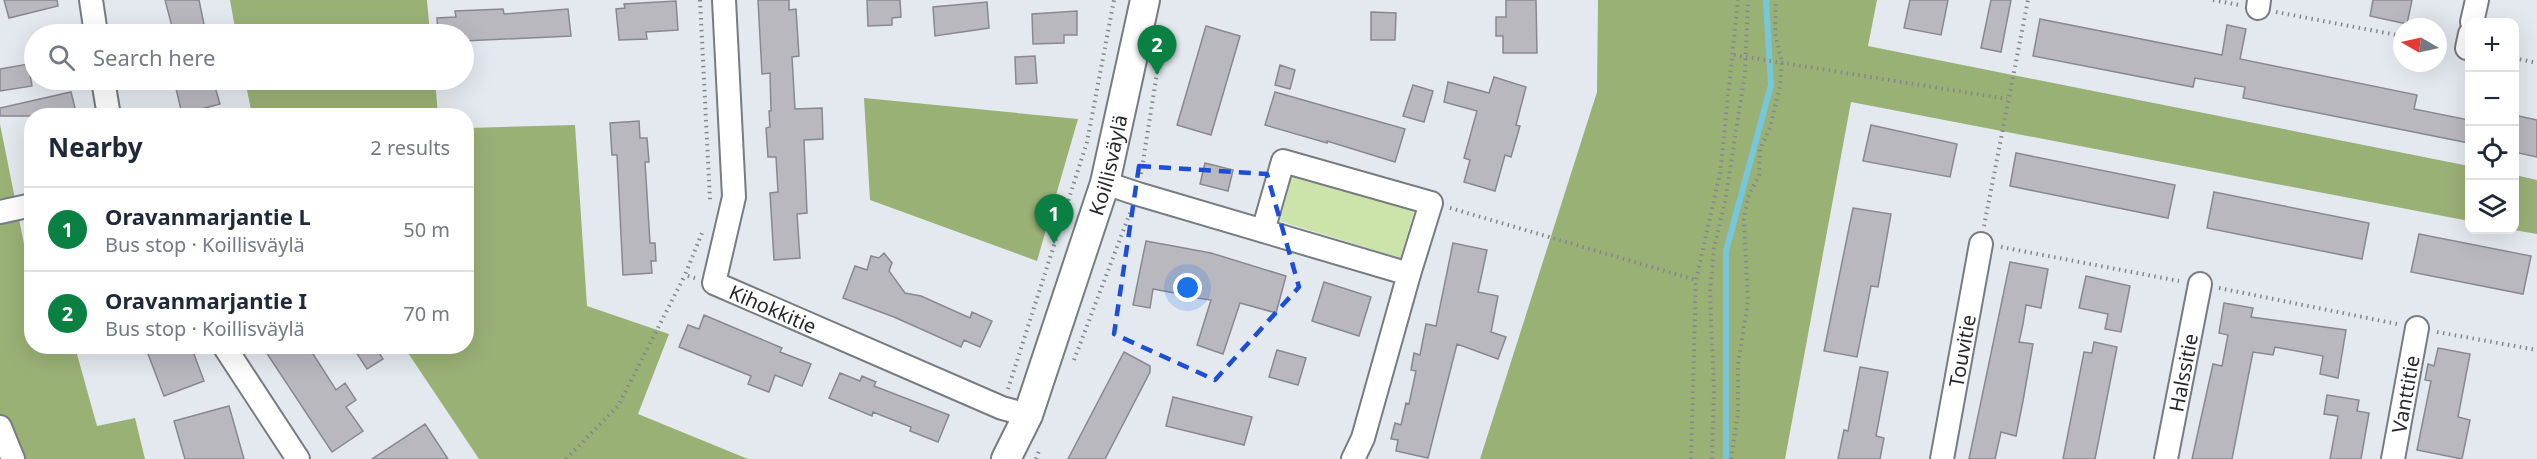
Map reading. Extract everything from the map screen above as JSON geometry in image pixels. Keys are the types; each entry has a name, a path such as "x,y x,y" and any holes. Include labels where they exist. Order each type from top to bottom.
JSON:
{"street":[{"path":"90,0 94,24"},
{"name":"Kihokkitie","path":"724,0 734,197 714,283 1015,411"},
{"name":"Koillisväylä","path":"1006,459 1015,411 1105,183 1145,0"},
{"path":"2473,18 2477,0"},
{"path":"105,90 108,108"},
{"path":"1263,231 1283,161 1431,202 1363,438 1353,459"},
{"path":"1105,183 1409,274"},
{"path":"0,212 24,207"},
{"name":"Touvitie","path":"1942,459 1981,243"},
{"name":"Halssitie","path":"2166,459 2200,284"},
{"name":"Vanttitie","path":"2393,459 2417,328"},
{"path":"229,354 298,459"},
{"path":"0,427 13,459"}],"path":[{"path":"700,0 711,212"},
{"path":"1015,411 1087,142 1114,0"},
{"path":"1691,459 1696,280 1720,172 1738,0"},
{"path":"1712,459 1714,391 1710,293 1714,248 1725,202 1745,73 1748,0"},
{"path":"1731,459 1738,413 1738,364 1748,302 1744,220 1748,197 1759,176 1760,149 1770,128 1780,86 1782,62 1775,33 1776,0"},
{"path":"2028,0 2007,99 1981,243 2537,350"},
{"path":"2213,0 2258,4 2393,34"},
{"path":"1734,55 2007,99"},
{"path":"2519,59 2537,63"},
{"path":"1431,202 1696,280"},
{"path":"566,459 618,406 685,275 706,223"},
{"path":"685,275 714,283"}],"highlighted area":[{"path":"1139,166 1267,174 1299,287 1215,380 1114,334"}],"green space":[{"path":"230,0 427,0 429,24 234,24"},
{"path":"1598,0 1877,0 1868,46 2465,165 2465,220 1851,102 1785,459 1480,459 1597,92"},
{"path":"247,90 436,90 437,108 251,108"},
{"path":"864,98 1078,119 1037,261 870,200"},
{"path":"0,124 24,244 24,354 77,354 97,426 135,418 145,459 0,459"},
{"path":"575,125 587,306 669,334 638,414 748,459 479,459 409,354 474,354 474,128"},
{"path":"1292,175 1414,211 1400,258 1280,221"},
{"path":"2519,176 2537,180 2537,234 2519,231"}],"building":[{"path":"4,0 57,0 58,6 9,18"},
{"path":"165,0 199,0 204,24 171,24"},
{"path":"758,0 789,0 789,10 796,9 799,56 792,57 795,109 822,108 823,139 804,140 807,213 797,214 800,258 774,260 770,193 778,192 776,157 768,157 766,128 770,127 770,73 762,74"},
{"path":"867,0 900,0 901,17 892,18 892,25 868,26"},
{"path":"1506,0 1536,0 1537,53 1503,53 1503,36 1496,36 1496,17 1506,17"},
{"path":"1910,0 1948,0 1941,35 1904,28"},
{"path":"1991,0 2011,0 2001,52 1981,48"},
{"path":"2373,0 2412,0 2408,18 2393,18 2393,21 2370,16"},
{"path":"676,1 678,30 646,32 647,39 619,40 616,9 625,8 624,4"},
{"path":"987,2 989,28 935,36 933,7"},
{"path":"503,9 504,14 568,9 571,36 474,41 474,24 437,24 437,18 456,17 455,11"},
{"path":"1077,11 1077,35 1064,35 1064,43 1033,44 1032,14"},
{"path":"1371,12 1396,13 1395,40 1371,40"},
{"path":"2040,19 2222,55 2227,25 2246,29 2240,59 2417,95 2414,109 2465,119 2465,142 2243,98 2245,87 2195,78 2193,87 2033,56"},
{"path":"1206,26 1240,36 1211,135 1177,125"},
{"path":"1035,56 1037,83 1016,84 1015,57"},
{"path":"24,65 24,87 0,91 0,69"},
{"path":"1280,65 1295,70 1290,89 1275,85"},
{"path":"1494,77 1526,87 1516,125 1520,126 1511,157 1505,155 1495,191 1464,182 1470,160 1464,158 1477,111 1444,102 1448,82 1489,93"},
{"path":"1413,85 1433,91 1424,122 1403,116"},
{"path":"176,90 216,90 220,104 205,108 181,108"},
{"path":"71,92 75,108 24,108 24,116 0,116 0,108"},
{"path":"1275,92 1405,129 1395,162 1265,125"},
{"path":"2519,116 2537,120 2537,157 2519,153"},
{"path":"639,121 640,138 647,138 649,162 645,162 650,243 655,243 656,261 651,261 652,273 623,275 617,155 612,155 610,123"},
{"path":"1871,125 1957,144 1950,177 1863,161"},
{"path":"2016,153 2175,185 2168,218 2010,186"},
{"path":"1205,163 1233,170 1228,191 1200,184"},
{"path":"2214,192 2369,223 2362,259 2207,228"},
{"path":"1853,208 1891,214 1878,287 1871,286 1857,357 1824,351"},
{"path":"2419,234 2531,256 2523,294 2411,272"},
{"path":"1146,241 1211,253 1286,276 1276,313 1240,303 1223,354 1197,345 1211,300 1197,298 1200,287 1196,286 1190,296 1153,289 1150,308 1133,305"},
{"path":"1453,243 1487,250 1478,292 1498,296 1491,332 1506,337 1498,359 1457,344 1428,458 1396,451 1398,440 1391,439 1395,423 1401,425 1406,403 1409,404 1416,371 1411,370 1414,353 1420,355 1426,324 1436,326"},
{"path":"884,253 892,263 889,271 905,293 921,296 970,318 972,312 992,321 980,347 964,340 961,347 894,317 843,298 855,266 867,270 871,256 879,258"},
{"path":"2010,262 2048,269 2041,308 2026,305 2019,342 2033,344 2016,436 2001,432 1995,459 1969,459"},
{"path":"2086,276 2130,286 2121,332 2105,329 2108,314 2079,308"},
{"path":"1324,282 1371,297 1359,336 1312,321"},
{"path":"2224,303 2253,308 2251,317 2346,330 2338,378 2320,374 2323,356 2275,347 2273,355 2253,352 2232,459 2192,459 2213,364 2222,366 2228,335 2219,333"},
{"path":"704,315 782,348 780,352 811,364 802,386 775,375 769,392 748,384 751,376 679,347 688,325 699,329"},
{"path":"2094,342 2117,347 2095,459 2063,459 2084,352 2092,353"},
{"path":"2438,348 2470,354 2458,417 2470,420 2462,459 2417,450 2431,381 2425,380 2428,364 2434,366"},
{"path":"1277,350 1306,358 1298,385 1269,377"},
{"path":"1124,352 1150,366 1150,372 1105,459 1068,459"},
{"path":"148,354 194,354 204,381 164,396"},
{"path":"267,354 313,354 336,390 345,383 356,400 346,407 363,431 332,452"},
{"path":"357,354 380,354 383,359 367,369"},
{"path":"1860,367 1888,372 1876,436 1884,438 1880,459 1838,459 1844,430 1848,431"},
{"path":"840,373 860,381 862,376 876,382 874,386 949,415 938,442 910,431 911,427 873,412 872,416 829,398"},
{"path":"2327,395 2359,400 2357,411 2369,413 2361,459 2330,459 2338,416 2324,414"},
{"path":"1173,397 1252,417 1244,445 1166,426"},
{"path":"229,406 244,459 185,459 174,421"},
{"path":"425,424 448,459 372,459"}],"waterway":[{"path":"1726,459 1726,251 1771,85 1766,0"}],"place":[{"name":"Oravanmarjantie I","path":"1157,75"},
{"name":"Oravanmarjantie L","path":"1054,244"}]}
